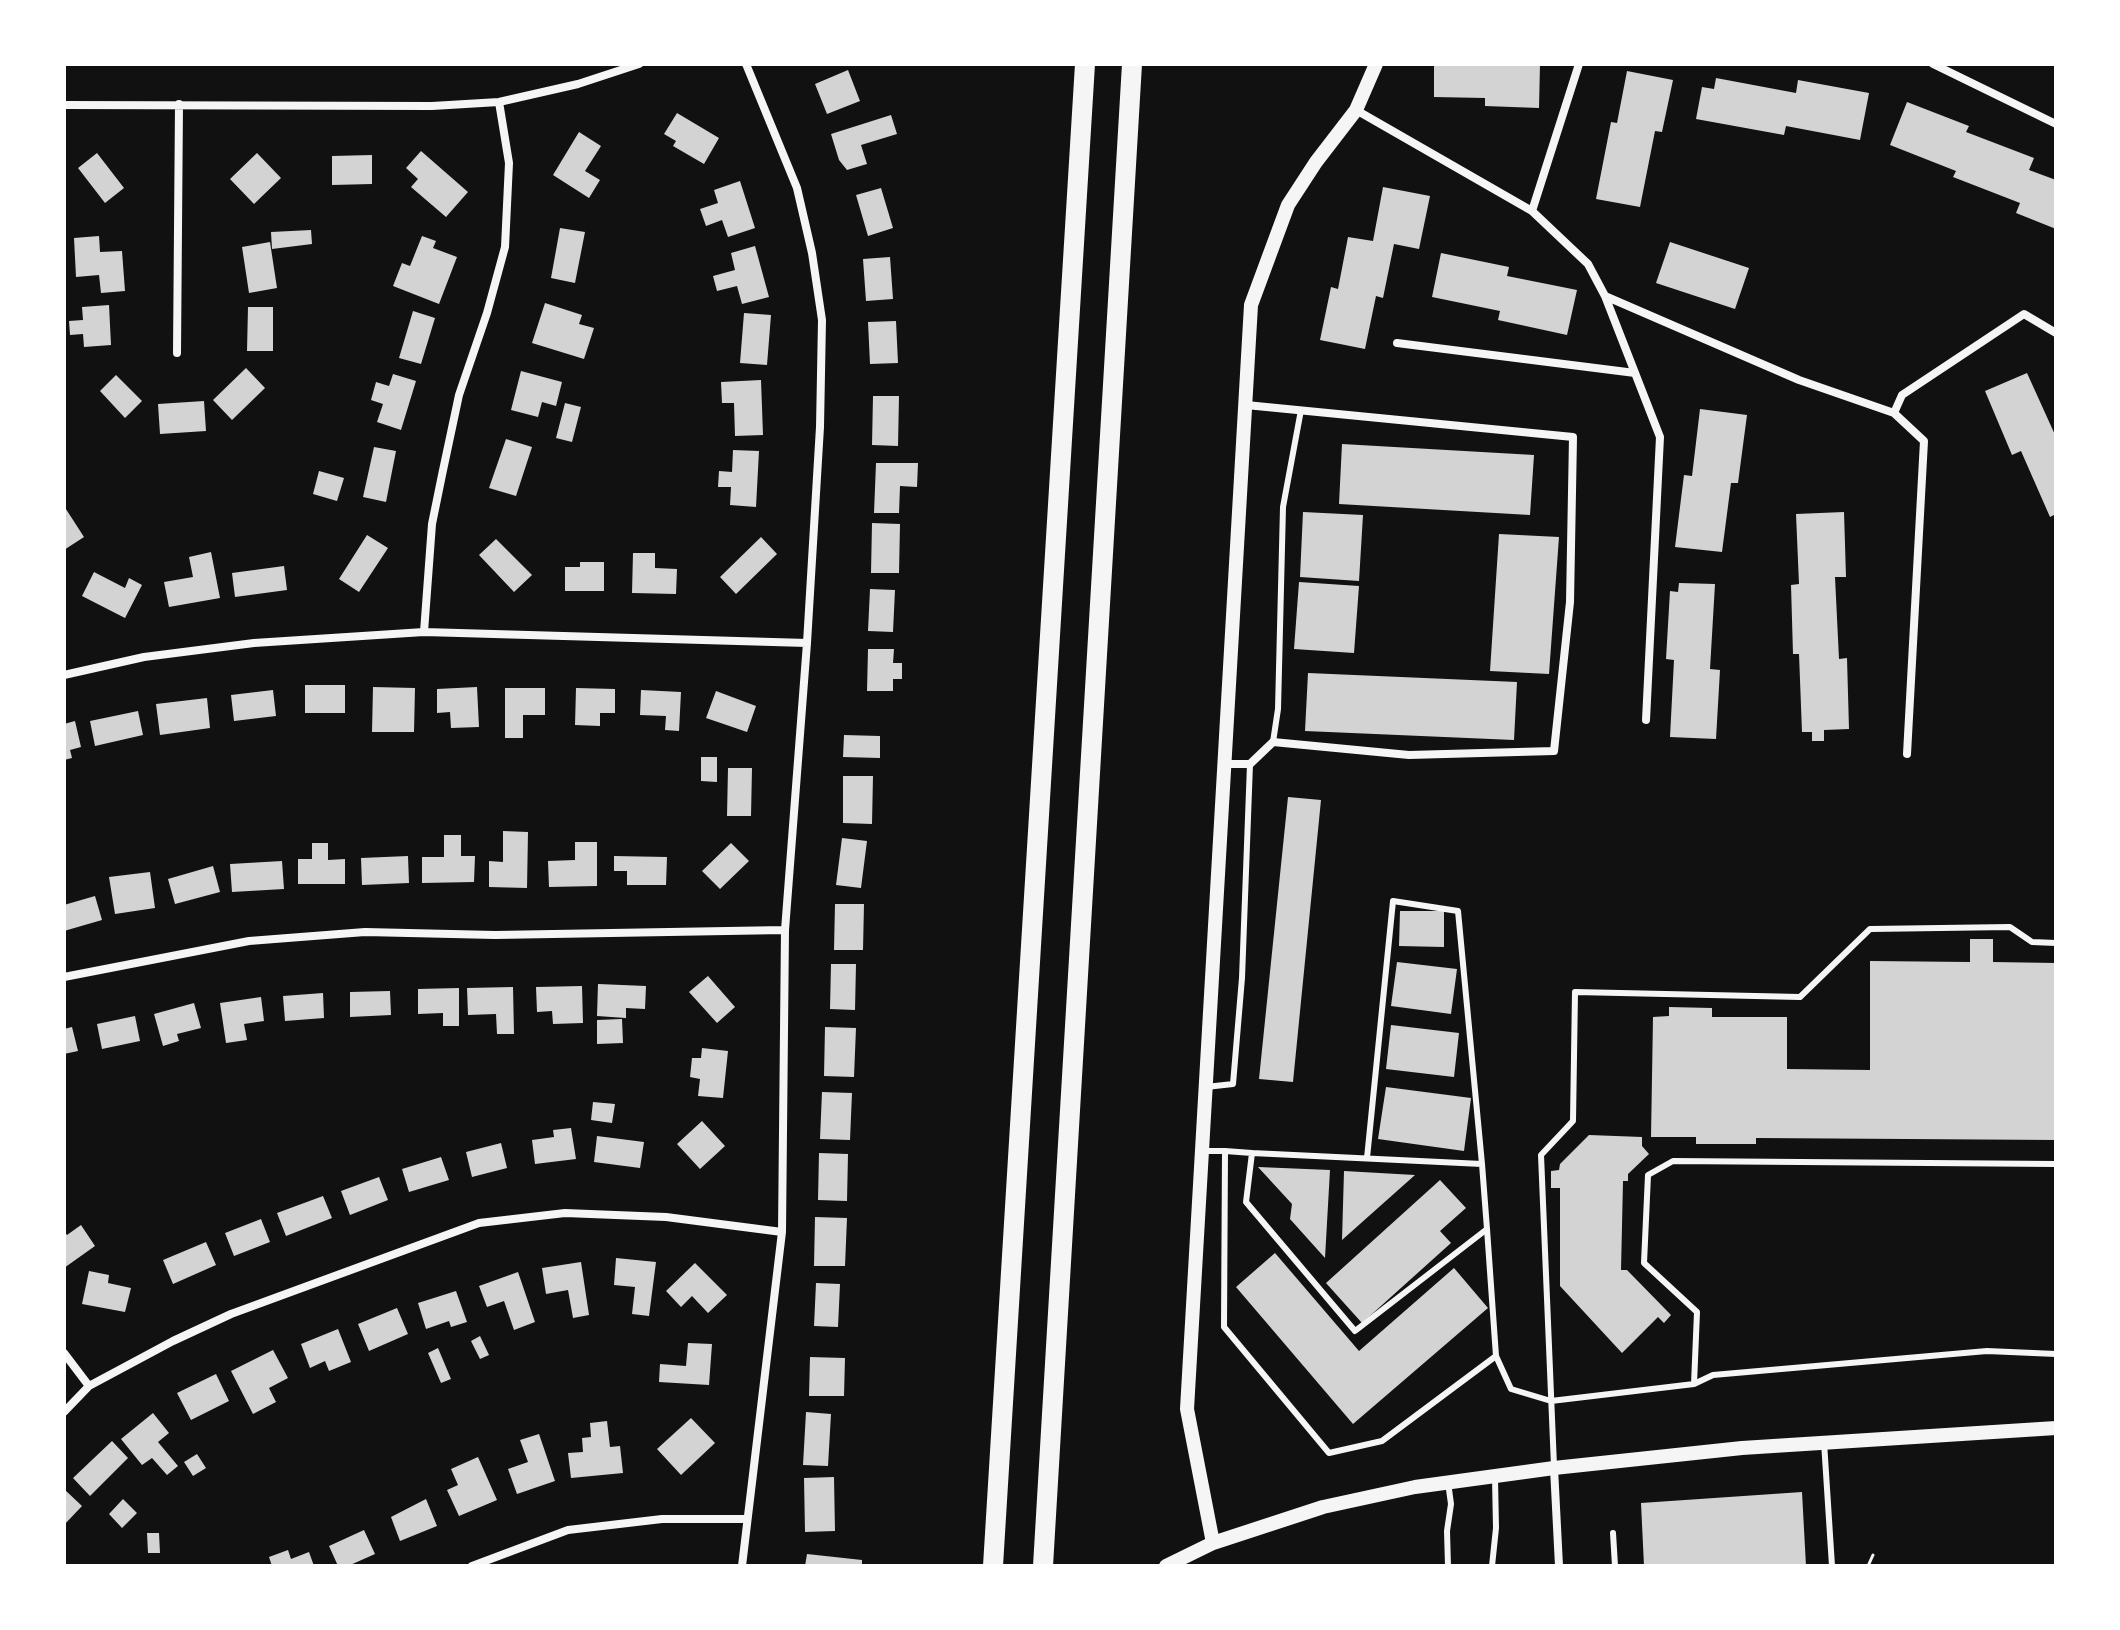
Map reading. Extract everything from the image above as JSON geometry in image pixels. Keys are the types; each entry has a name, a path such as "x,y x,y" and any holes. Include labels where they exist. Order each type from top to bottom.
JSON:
{"highway":[{"path":"993,1566 1085,64"},
{"path":"1043,1566 1132,64"}],"street":[{"path":"64,105 432,106 499,102 578,84 639,64"},
{"path":"742,1566 782,1232 785,930 807,643 820,427 822,320 812,253 797,188 746,64"},
{"path":"1213,1543 1187,1409 1251,305 1288,205 1356,110 1376,64"},
{"path":"1532,211 1579,64"},
{"path":"1933,64 2056,124"},
{"path":"424,632 432,524 442,475 459,395 487,313 505,247 509,163 499,102"},
{"path":"177,353 179,104"},
{"path":"1356,110 1532,211 1588,264 1605,296 1660,437 1646,720"},
{"path":"1605,296 1799,380 1894,413 1924,441 1907,754"},
{"path":"1894,413 1902,395 2024,314 2056,333"},
{"path":"1397,343 1635,373"},
{"path":"1225,764 1250,764 1273,742 1409,755 1554,751 1570,602 1573,437 1246,405"},
{"path":"64,675 144,657 254,643 424,632 807,643"},
{"path":"64,977 249,941 365,932 495,935 785,930"},
{"path":"64,1412 89,1386 231,1314 479,1223 565,1213 666,1217 782,1232"},
{"path":"64,1353 89,1386"},
{"path":"1166,1566 1213,1543 1323,1507 1448,1482 1554,1468 1824,1442 2056,1428"},
{"path":"1554,1468 1559,1566"},
{"path":"472,1566 568,1530 662,1519 747,1519"}],"lane":[{"path":"1273,742 1278,709 1283,507 1301,410"},
{"path":"1206,1087 1233,1084 1242,978 1250,764"},
{"path":"1367,1158 1393,901 1458,911 1496,1356 1511,1389 1551,1401 1694,1384 1713,1375 1987,1351 2056,1354"},
{"path":"1554,1468 1541,1155 1573,1121 1575,992 1800,997 1870,929 2010,927 2032,942 2056,943"},
{"path":"1202,1151 1482,1164"},
{"path":"1225,1151 1224,1327 1329,1453 1382,1441 1496,1356"},
{"path":"1252,1153 1246,1202 1355,1331 1487,1229"},
{"path":"1694,1384 1697,1312 1644,1263 1648,1175 1673,1161 2056,1164"},
{"path":"1824,1442 1832,1566"},
{"path":"1492,1566 1496,1528 1495,1476"},
{"path":"1448,1482 1451,1504 1447,1531 1448,1566"},
{"path":"1613,1533 1615,1566"}],"path":[{"path":"1868,1566 1873,1555"}],"building":[{"path":"1434,64 1540,64 1539,108 1485,106 1485,98 1434,97"},
{"path":"848,70 860,101 827,114 815,84"},
{"path":"1627,71 1673,80 1662,132 1655,131 1640,207 1596,199 1611,122 1617,123"},
{"path":"1716,78 1796,93 1798,80 1869,93 1860,140 1786,126 1784,135 1696,119 1702,87 1714,89"},
{"path":"1907,102 1969,126 1966,132 2034,158 2029,170 2056,180 2056,229 2016,213 2020,203 1953,177 1956,171 1890,145"},
{"path":"677,113 719,138 704,164 673,146 676,141 664,134"},
{"path":"891,115 897,134 861,145 867,164 847,170 839,160 831,134"},
{"path":"579,132 601,146 585,171 600,180 589,198 553,175"},
{"path":"421,151 468,192 446,217 411,187 418,179 406,168"},
{"path":"97,153 124,188 105,203 78,168"},
{"path":"257,153 281,178 254,204 230,179"},
{"path":"372,155 372,184 332,185 332,156"},
{"path":"740,181 755,228 728,237 722,220 706,226 700,209 718,203 714,190"},
{"path":"1383,187 1430,196 1419,249 1394,244 1383,298 1376,296 1365,349 1320,340 1331,287 1338,289 1348,237 1373,241"},
{"path":"881,188 893,228 868,236 856,195"},
{"path":"560,228 585,232 575,283 551,278"},
{"path":"311,230 312,244 272,249 271,232"},
{"path":"99,236 100,252 122,251 125,291 101,293 99,275 76,277 74,238"},
{"path":"422,236 436,241 433,248 457,257 439,304 393,286 402,263 410,266"},
{"path":"270,242 277,288 249,293 242,247"},
{"path":"1670,242 1749,268 1735,309 1656,283"},
{"path":"755,246 769,297 742,304 737,286 717,291 713,276 735,270 731,253"},
{"path":"1441,253 1509,267 1507,276 1577,290 1567,335 1498,320 1500,311 1432,297"},
{"path":"890,257 893,299 866,301 863,259"},
{"path":"545,303 582,315 579,324 594,328 584,359 532,343"},
{"path":"109,305 111,345 84,347 83,334 70,335 69,321 83,320 82,307"},
{"path":"248,307 273,307 273,351 247,351"},
{"path":"413,311 435,318 421,364 399,358"},
{"path":"744,313 771,315 767,365 740,363"},
{"path":"896,321 898,363 870,364 868,322"},
{"path":"246,368 265,388 232,420 213,400"},
{"path":"521,371 562,382 556,406 542,402 538,417 511,410"},
{"path":"2027,373 2056,437 2056,514 2050,517 2021,451 2012,455 1985,391"},
{"path":"393,374 416,381 401,430 377,422 383,404 371,400 376,382 389,386"},
{"path":"116,375 142,401 125,418 100,391"},
{"path":"761,380 763,435 735,436 734,403 722,403 721,382"},
{"path":"873,396 899,396 898,446 872,445"},
{"path":"204,401 206,431 160,434 158,404"},
{"path":"565,403 581,407 572,442 556,438"},
{"path":"1700,409 1747,415 1738,483 1731,483 1722,552 1675,547 1684,475 1692,476"},
{"path":"506,439 532,447 516,496 489,488"},
{"path":"1342,444 1534,455 1530,515 1339,504"},
{"path":"374,447 396,451 386,502 363,497"},
{"path":"733,450 759,451 756,507 730,505 731,487 718,487 719,471 732,472"},
{"path":"876,463 918,463 917,487 900,486 899,513 874,513"},
{"path":"319,471 344,478 337,501 313,494"},
{"path":"64,506 84,537 64,550"},
{"path":"1303,512 1363,515 1359,581 1300,577"},
{"path":"1844,512 1846,577 1835,577 1839,659 1847,658 1849,729 1824,730 1824,741 1812,741 1812,732 1802,732 1799,654 1793,654 1791,585 1799,584 1796,514"},
{"path":"872,523 900,524 899,573 871,573"},
{"path":"1499,534 1559,537 1549,674 1490,671"},
{"path":"367,535 388,548 359,592 339,579"},
{"path":"761,537 777,554 736,594 720,577"},
{"path":"496,539 532,575 514,592 479,555"},
{"path":"211,552 220,598 169,607 164,582 193,577 189,557"},
{"path":"633,553 655,553 655,568 677,569 676,594 632,593"},
{"path":"580,562 604,562 604,591 565,591 565,567 580,567"},
{"path":"284,566 287,590 235,597 232,573"},
{"path":"94,572 125,588 129,578 142,585 125,618 82,596"},
{"path":"1299,582 1359,586 1354,653 1294,649"},
{"path":"1679,583 1715,584 1710,669 1720,670 1716,739 1670,737 1674,660 1666,659 1670,591 1678,592"},
{"path":"870,589 895,590 893,632 868,631"},
{"path":"868,649 894,649 893,663 902,663 902,679 893,679 893,691 867,691"},
{"path":"1308,673 1517,682 1514,740 1305,731"},
{"path":"305,685 345,685 345,713 305,713"},
{"path":"373,687 415,688 414,732 372,732"},
{"path":"477,687 479,727 451,728 450,712 437,713 437,689"},
{"path":"505,688 545,688 545,715 523,715 523,738 505,738"},
{"path":"576,688 615,689 615,713 600,713 600,726 575,725"},
{"path":"273,690 276,716 234,721 231,695"},
{"path":"641,690 681,692 679,731 665,730 666,716 640,715"},
{"path":"716,691 756,706 747,732 706,718"},
{"path":"207,698 210,728 160,735 156,704"},
{"path":"138,711 143,735 95,746 90,721"},
{"path":"75,721 81,747 70,750 72,758 64,760 64,724"},
{"path":"844,735 880,736 880,758 843,757"},
{"path":"701,757 717,757 717,782 701,781"},
{"path":"728,768 752,768 751,816 727,816"},
{"path":"843,776 873,776 872,824 843,823"},
{"path":"1288,797 1321,800 1293,1082 1259,1079"},
{"path":"503,831 528,832 527,888 489,887 489,861 503,862"},
{"path":"444,835 461,835 461,856 475,856 474,882 422,883 422,857 444,857"},
{"path":"842,838 867,841 861,888 836,885"},
{"path":"575,842 597,842 597,886 549,887 548,861 575,860"},
{"path":"312,843 328,843 328,860 345,859 345,884 298,884 298,859 312,859"},
{"path":"731,843 749,861 720,889 702,871"},
{"path":"408,856 409,883 362,885 361,858"},
{"path":"614,856 667,857 666,885 627,885 627,871 614,871"},
{"path":"282,861 284,889 232,892 230,864"},
{"path":"213,866 220,892 175,904 168,879"},
{"path":"150,872 155,908 115,914 109,877"},
{"path":"95,896 102,920 64,931 64,905"},
{"path":"835,904 864,904 863,950 834,950"},
{"path":"1400,911 1444,911 1444,947 1399,946"},
{"path":"1970,939 1993,939 1993,962 2056,963 2056,1140 1756,1138 1756,1144 1696,1144 1696,1137 1651,1137 1653,1017 1669,1016 1669,1007 1712,1008 1712,1017 1787,1017 1787,1069 1870,1070 1870,961 1970,962"},
{"path":"1397,962 1457,969 1451,1014 1391,1006"},
{"path":"831,964 856,964 855,1010 830,1009"},
{"path":"708,976 735,1007 717,1023 689,992"},
{"path":"598,984 646,986 645,1009 626,1008 626,1018 597,1016"},
{"path":"582,986 583,1023 553,1024 552,1011 537,1012 536,987"},
{"path":"513,987 514,1034 497,1034 496,1014 468,1015 467,988"},
{"path":"459,988 459,1026 443,1026 443,1013 418,1014 418,989"},
{"path":"390,991 391,1015 350,1017 350,992"},
{"path":"323,993 324,1018 285,1021 283,996"},
{"path":"261,997 264,1021 244,1024 247,1040 226,1043 220,1003"},
{"path":"194,1003 201,1028 177,1034 179,1041 163,1046 154,1014"},
{"path":"135,1016 140,1041 102,1049 97,1024"},
{"path":"622,1019 623,1043 597,1044 597,1020"},
{"path":"1391,1025 1459,1033 1454,1077 1386,1069"},
{"path":"72,1027 78,1051 64,1054 64,1029"},
{"path":"825,1027 856,1028 854,1077 824,1076"},
{"path":"702,1048 728,1051 723,1098 698,1096 700,1079 690,1077 692,1058 701,1058"},
{"path":"1386,1087 1471,1098 1464,1151 1378,1139"},
{"path":"822,1092 852,1093 850,1140 820,1139"},
{"path":"593,1102 615,1104 612,1123 591,1120"},
{"path":"702,1121 725,1146 700,1169 677,1144"},
{"path":"571,1128 576,1159 535,1164 532,1140 554,1137 553,1130"},
{"path":"1589,1135 1642,1137 1642,1146 1649,1154 1628,1174 1628,1181 1623,1181 1621,1270 1627,1270 1671,1315 1664,1323 1658,1317 1622,1353 1560,1286 1560,1188 1551,1188 1551,1171 1559,1170 1560,1164"},
{"path":"597,1136 644,1142 640,1168 594,1162"},
{"path":"501,1143 507,1168 472,1177 466,1152"},
{"path":"819,1153 848,1154 847,1201 818,1200"},
{"path":"441,1157 449,1180 409,1192 402,1169"},
{"path":"1258,1167 1330,1170 1325,1258 1290,1219 1292,1204"},
{"path":"1344,1171 1415,1175 1342,1240"},
{"path":"379,1177 388,1200 350,1215 341,1191"},
{"path":"1440,1180 1466,1208 1440,1231 1451,1243 1362,1323 1326,1283"},
{"path":"323,1196 332,1218 286,1236 277,1213"},
{"path":"815,1217 847,1218 845,1266 814,1266"},
{"path":"261,1219 270,1242 234,1256 225,1233"},
{"path":"81,1225 95,1246 64,1268 64,1231 67,1235"},
{"path":"206,1242 216,1265 173,1284 163,1260"},
{"path":"1275,1253 1359,1351 1454,1268 1488,1308 1353,1424 1236,1287"},
{"path":"616,1258 656,1262 649,1316 632,1314 635,1287 614,1285"},
{"path":"581,1262 589,1315 573,1318 568,1290 546,1294 542,1268"},
{"path":"695,1263 727,1295 708,1313 692,1296 681,1307 666,1291"},
{"path":"89,1271 109,1275 108,1283 131,1288 125,1312 82,1304"},
{"path":"518,1272 535,1322 514,1330 504,1301 487,1307 479,1286"},
{"path":"816,1283 840,1284 838,1327 814,1326"},
{"path":"456,1291 467,1322 451,1327 449,1321 426,1329 418,1303"},
{"path":"397,1308 408,1334 369,1351 358,1324"},
{"path":"338,1329 351,1362 329,1371 325,1361 310,1368 301,1344"},
{"path":"480,1336 489,1355 480,1359 471,1341"},
{"path":"688,1343 712,1344 709,1385 659,1382 660,1364 686,1366"},
{"path":"438,1348 451,1379 441,1383 428,1353"},
{"path":"273,1350 288,1378 269,1388 276,1402 253,1414 231,1371"},
{"path":"810,1357 845,1358 844,1396 809,1396"},
{"path":"216,1374 229,1401 191,1420 177,1393"},
{"path":"806,1412 831,1414 828,1466 803,1465"},
{"path":"153,1413 169,1433 158,1442 178,1466 167,1475 152,1458 142,1465 121,1439"},
{"path":"691,1418 715,1443 681,1475 657,1449"},
{"path":"607,1421 610,1447 620,1446 623,1473 571,1478 568,1453 583,1452 582,1438 591,1437 590,1423"},
{"path":"539,1434 555,1481 517,1494 508,1469 528,1462 520,1440"},
{"path":"112,1441 128,1458 90,1496 73,1478"},
{"path":"197,1454 206,1468 193,1476 184,1462"},
{"path":"478,1457 497,1500 459,1516 447,1490 458,1485 451,1469"},
{"path":"834,1477 835,1531 805,1532 804,1478"},
{"path":"64,1489 82,1506 64,1525"},
{"path":"1802,1492 1806,1566 1644,1566 1641,1503"},
{"path":"123,1499 137,1513 122,1528 109,1514"},
{"path":"426,1499 437,1526 400,1541 391,1517"},
{"path":"364,1530 375,1554 348,1566 338,1566 329,1546"},
{"path":"147,1533 159,1533 160,1553 148,1553"},
{"path":"288,1550 291,1559 309,1552 314,1566 272,1566 269,1557"},
{"path":"807,1554 862,1560 862,1566 805,1566"}]}
